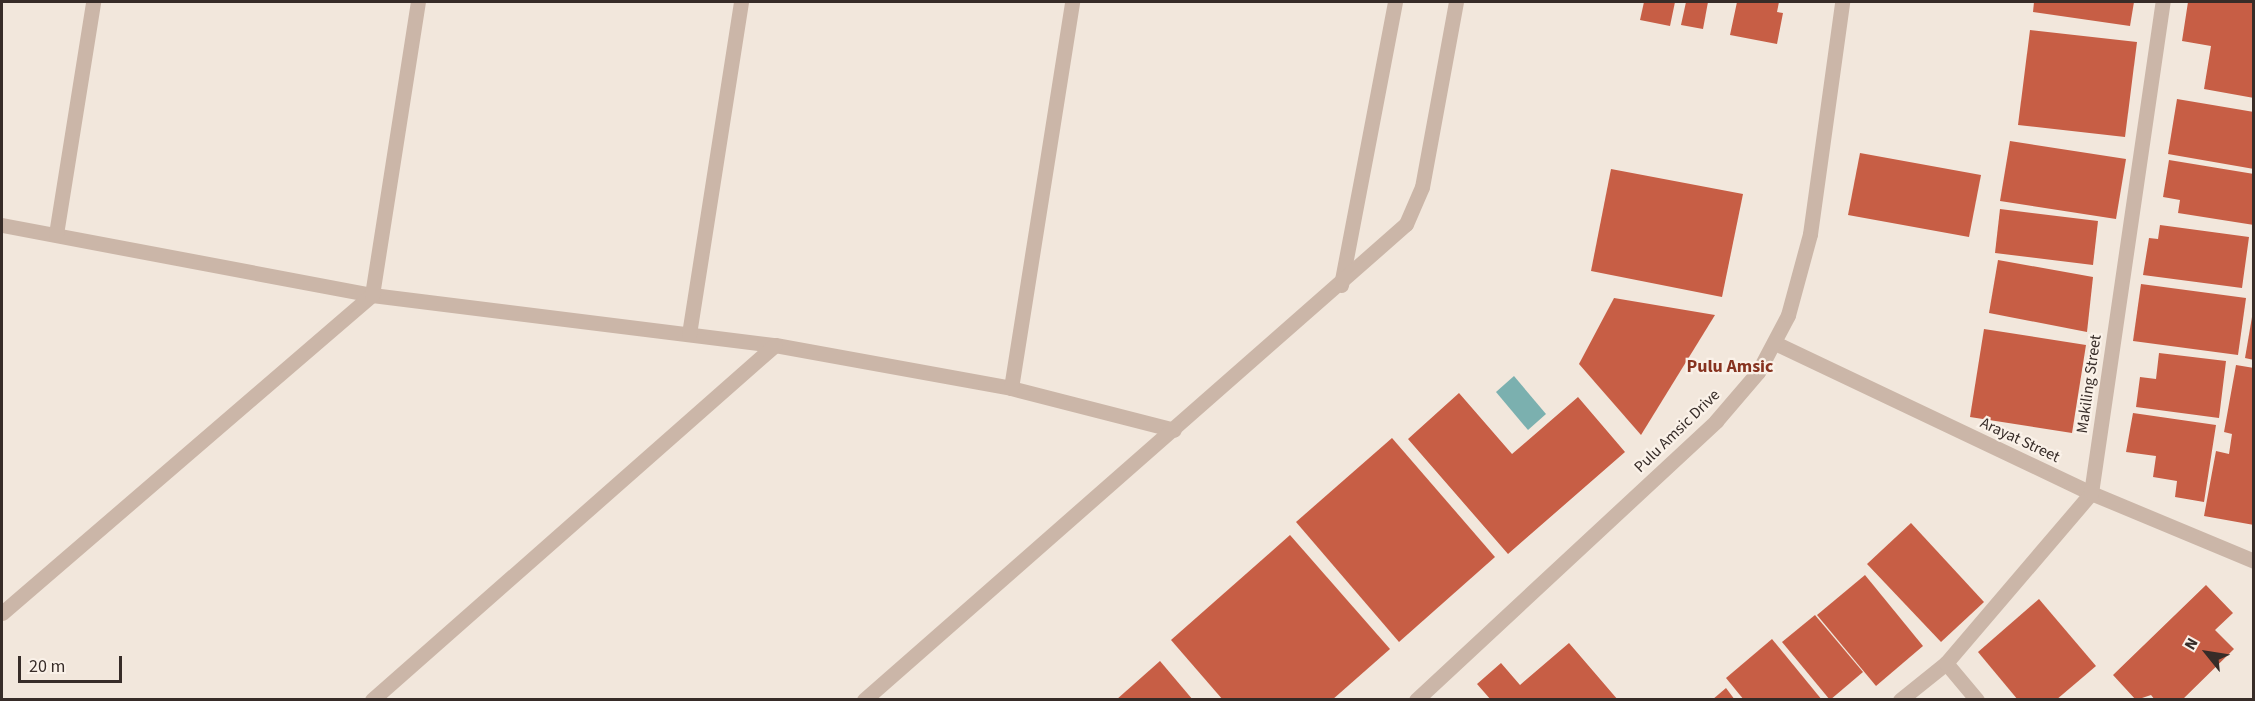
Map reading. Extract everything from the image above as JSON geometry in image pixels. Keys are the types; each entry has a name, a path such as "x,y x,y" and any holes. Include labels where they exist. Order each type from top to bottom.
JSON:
{"street":[{"path":"56,234 93,2"},
{"path":"2,613 372,296 418,2"},
{"path":"689,334 741,2"},
{"path":"1011,388 1072,2"},
{"path":"1341,285 1395,2"},
{"path":"864,699 1341,285 1406,224 1422,187 1456,2"},
{"name":"Pulu Amsic Drive","path":"1416,699 1716,421 1758,372 1775,343 1810,234 1842,2"},
{"name":"Makiling Street","path":"2091,493 2163,2"},
{"path":"2,225 372,296 775,345 1011,388 1174,430"},
{"name":"Arayat Street","path":"1775,343 2091,493 2253,561"},
{"path":"372,699 775,345"},
{"path":"1900,699 1946,663 2091,493"},
{"path":"1946,663 1977,699"}],"water":[{"path":"1514,376 1546,414 1528,430 1496,392"}],"building":[{"path":"1644,2 1675,2 1670,26 1640,20"},
{"path":"1686,2 1708,2 1703,29 1681,25"},
{"path":"1737,2 1779,2 1777,12 1783,13 1777,44 1730,35"},
{"path":"2034,2 2134,2 2130,26 2033,12"},
{"path":"2188,2 2254,2 2254,98 2204,89 2211,46 2182,41"},
{"path":"2030,30 2137,42 2125,137 2018,125"},
{"path":"2177,99 2254,112 2254,169 2168,154"},
{"path":"2010,141 2126,159 2116,219 2000,201"},
{"path":"1860,153 1981,175 1969,237 1848,215"},
{"path":"2169,160 2254,174 2254,225 2178,213 2180,200 2163,197"},
{"path":"1611,169 1743,194 1722,297 1591,271"},
{"path":"2000,209 2098,221 2093,265 1995,253"},
{"path":"2160,225 2249,237 2242,288 2143,275 2149,238 2158,239"},
{"path":"1998,260 2093,277 2087,332 1989,313"},
{"path":"2141,284 2246,298 2238,355 2133,341"},
{"path":"1614,298 1715,315 1641,435 1579,364"},
{"path":"2252,317 2254,317 2254,360 2245,358"},
{"path":"1984,329 2086,345 2072,433 1970,417"},
{"path":"2159,353 2226,361 2219,418 2136,407 2140,377 2156,379"},
{"path":"2236,365 2254,368 2254,525 2204,516 2216,451 2229,454 2232,434 2224,432"},
{"path":"1459,393 1512,454 1578,397 1625,452 1508,554 1408,439"},
{"path":"2133,413 2216,425 2204,502 2175,497 2177,481 2153,477 2156,456 2126,452"},
{"path":"1392,438 1495,557 1399,642 1296,522"},
{"path":"1911,523 1984,602 1941,642 1867,564"},
{"path":"1290,535 1390,649 1332,700 1223,700 1171,640"},
{"path":"1865,575 1923,646 1876,686 1817,615"},
{"path":"2206,585 2233,613 2215,630 2234,649 2182,700 2155,700 2151,695 2136,700 2113,675"},
{"path":"2039,599 2096,666 2056,700 2018,700 1978,652"},
{"path":"1815,615 1863,672 1830,700 1782,642"},
{"path":"1772,639 1822,700 1744,700 1726,678"},
{"path":"1569,643 1618,700 1491,700 1477,684 1501,663 1520,685"},
{"path":"1160,661 1193,700 1116,700"},
{"path":"1726,688 1735,700 1712,700"}],"district":[{"name":"Pulu Amsic","path":"1730,367"}]}
